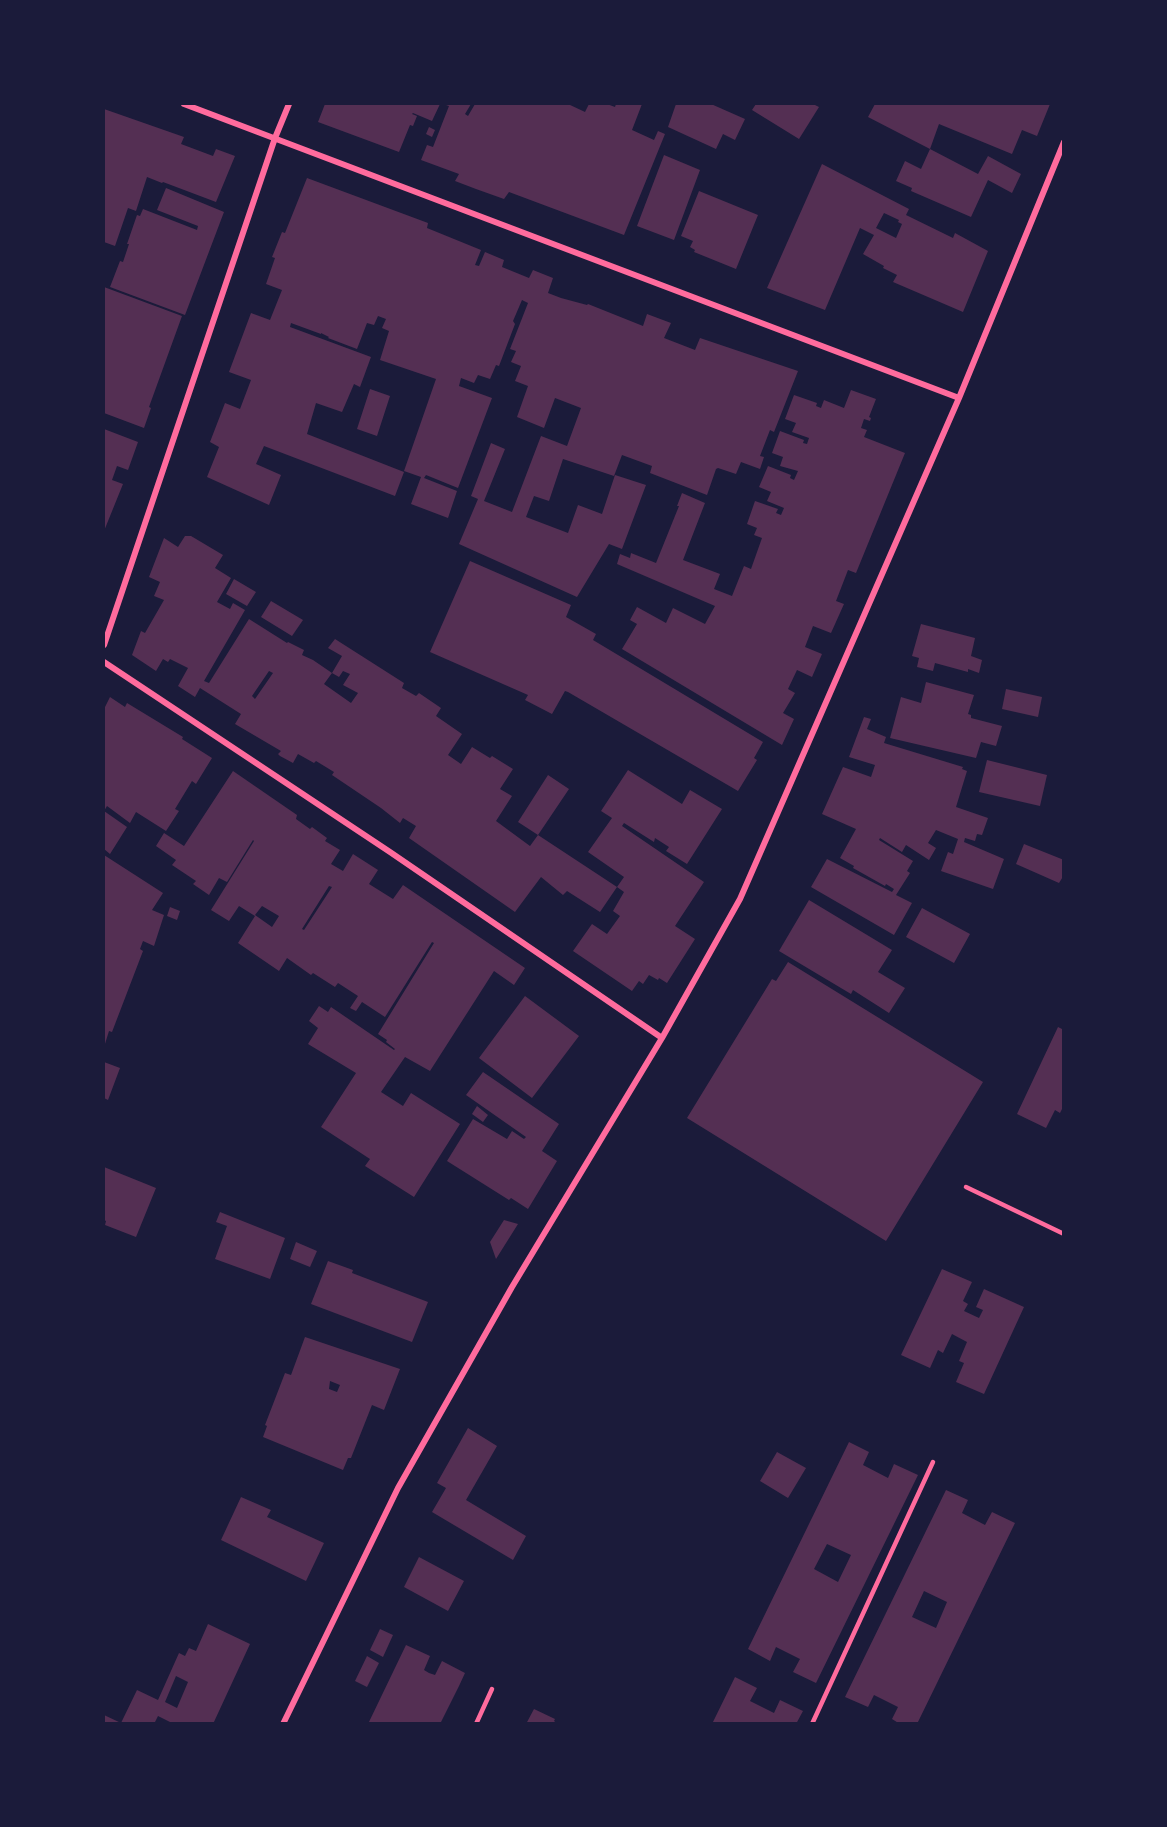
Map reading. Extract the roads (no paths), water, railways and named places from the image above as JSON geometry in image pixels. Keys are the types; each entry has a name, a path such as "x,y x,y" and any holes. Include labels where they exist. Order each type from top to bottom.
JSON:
{"street":[{"path":"184,104 959,398"},
{"path":"104,645 289,104"},
{"path":"283,1724 398,1488 512,1287 662,1038 740,899 959,398 1064,142"},
{"path":"104,662 390,852 662,1038"}],"lane":[{"path":"966,1187 1064,1234"},
{"path":"812,1724 933,1462"},
{"path":"476,1724 492,1689"}]}
